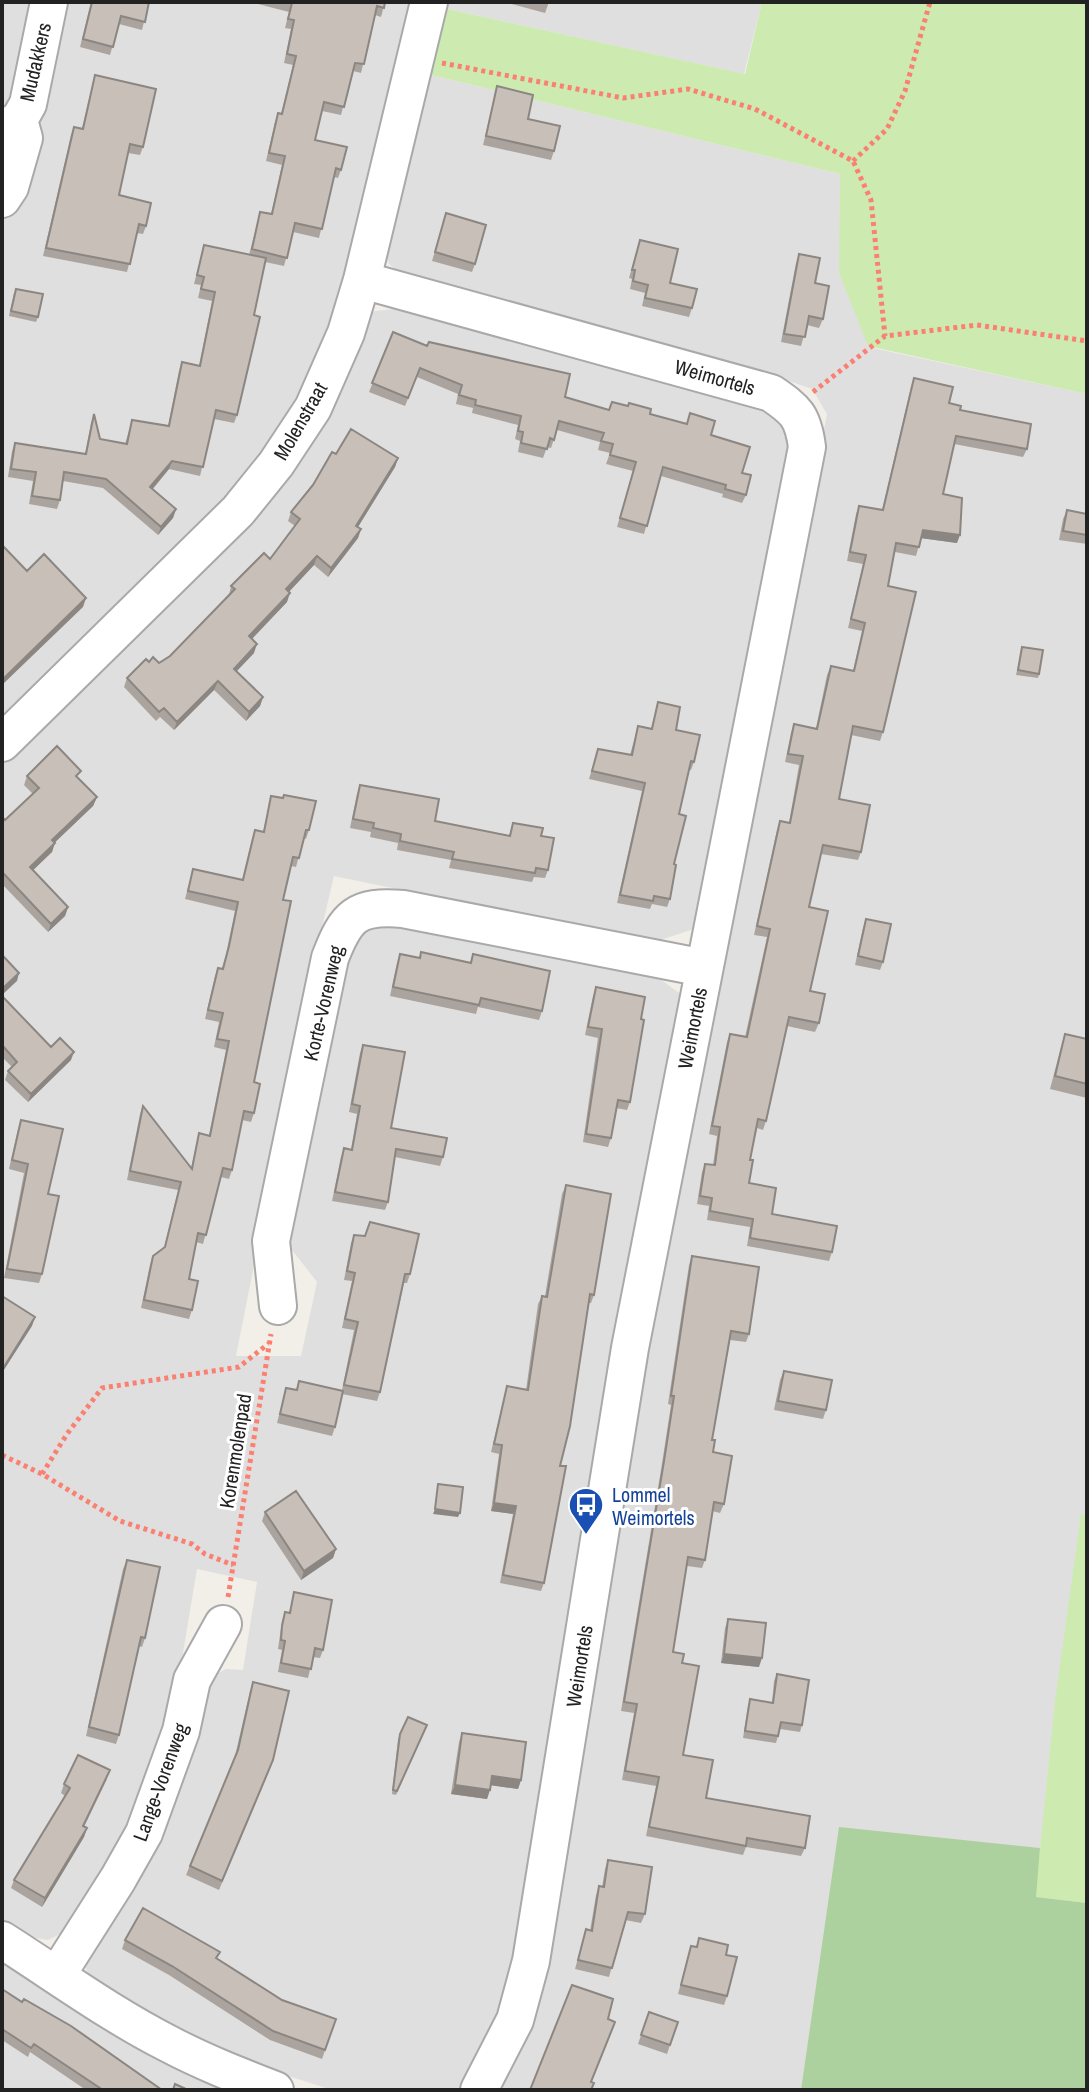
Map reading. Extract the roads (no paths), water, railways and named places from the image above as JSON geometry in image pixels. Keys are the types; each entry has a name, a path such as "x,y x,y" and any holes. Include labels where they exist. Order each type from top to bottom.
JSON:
{"street":[{"name":"Mudakkers","path":"2,199 14,178 24,138 10,125 28,104 49,2"},
{"name":"Molenstraat","path":"2,743 238,511 276,464 313,408 346,333 362,280 429,2"},
{"name":"Weimortels","path":"362,280 750,385 771,393 792,408 804,423 807,447 630,1348 531,1961 515,2020 479,2090"},
{"name":"Korte-Vorenweg","path":"278,1306 271,1241 330,958 345,923 353,915 378,907 403,909 704,968"},
{"name":"Lange-Vorenweg","path":"57,1975 144,1833 181,1731 192,1680 223,1624"},
{"path":"2,1940 166,2042 219,2068 275,2090"}],"place":[{"name":"Lommel Weimortels","path":"586,1536"}]}
